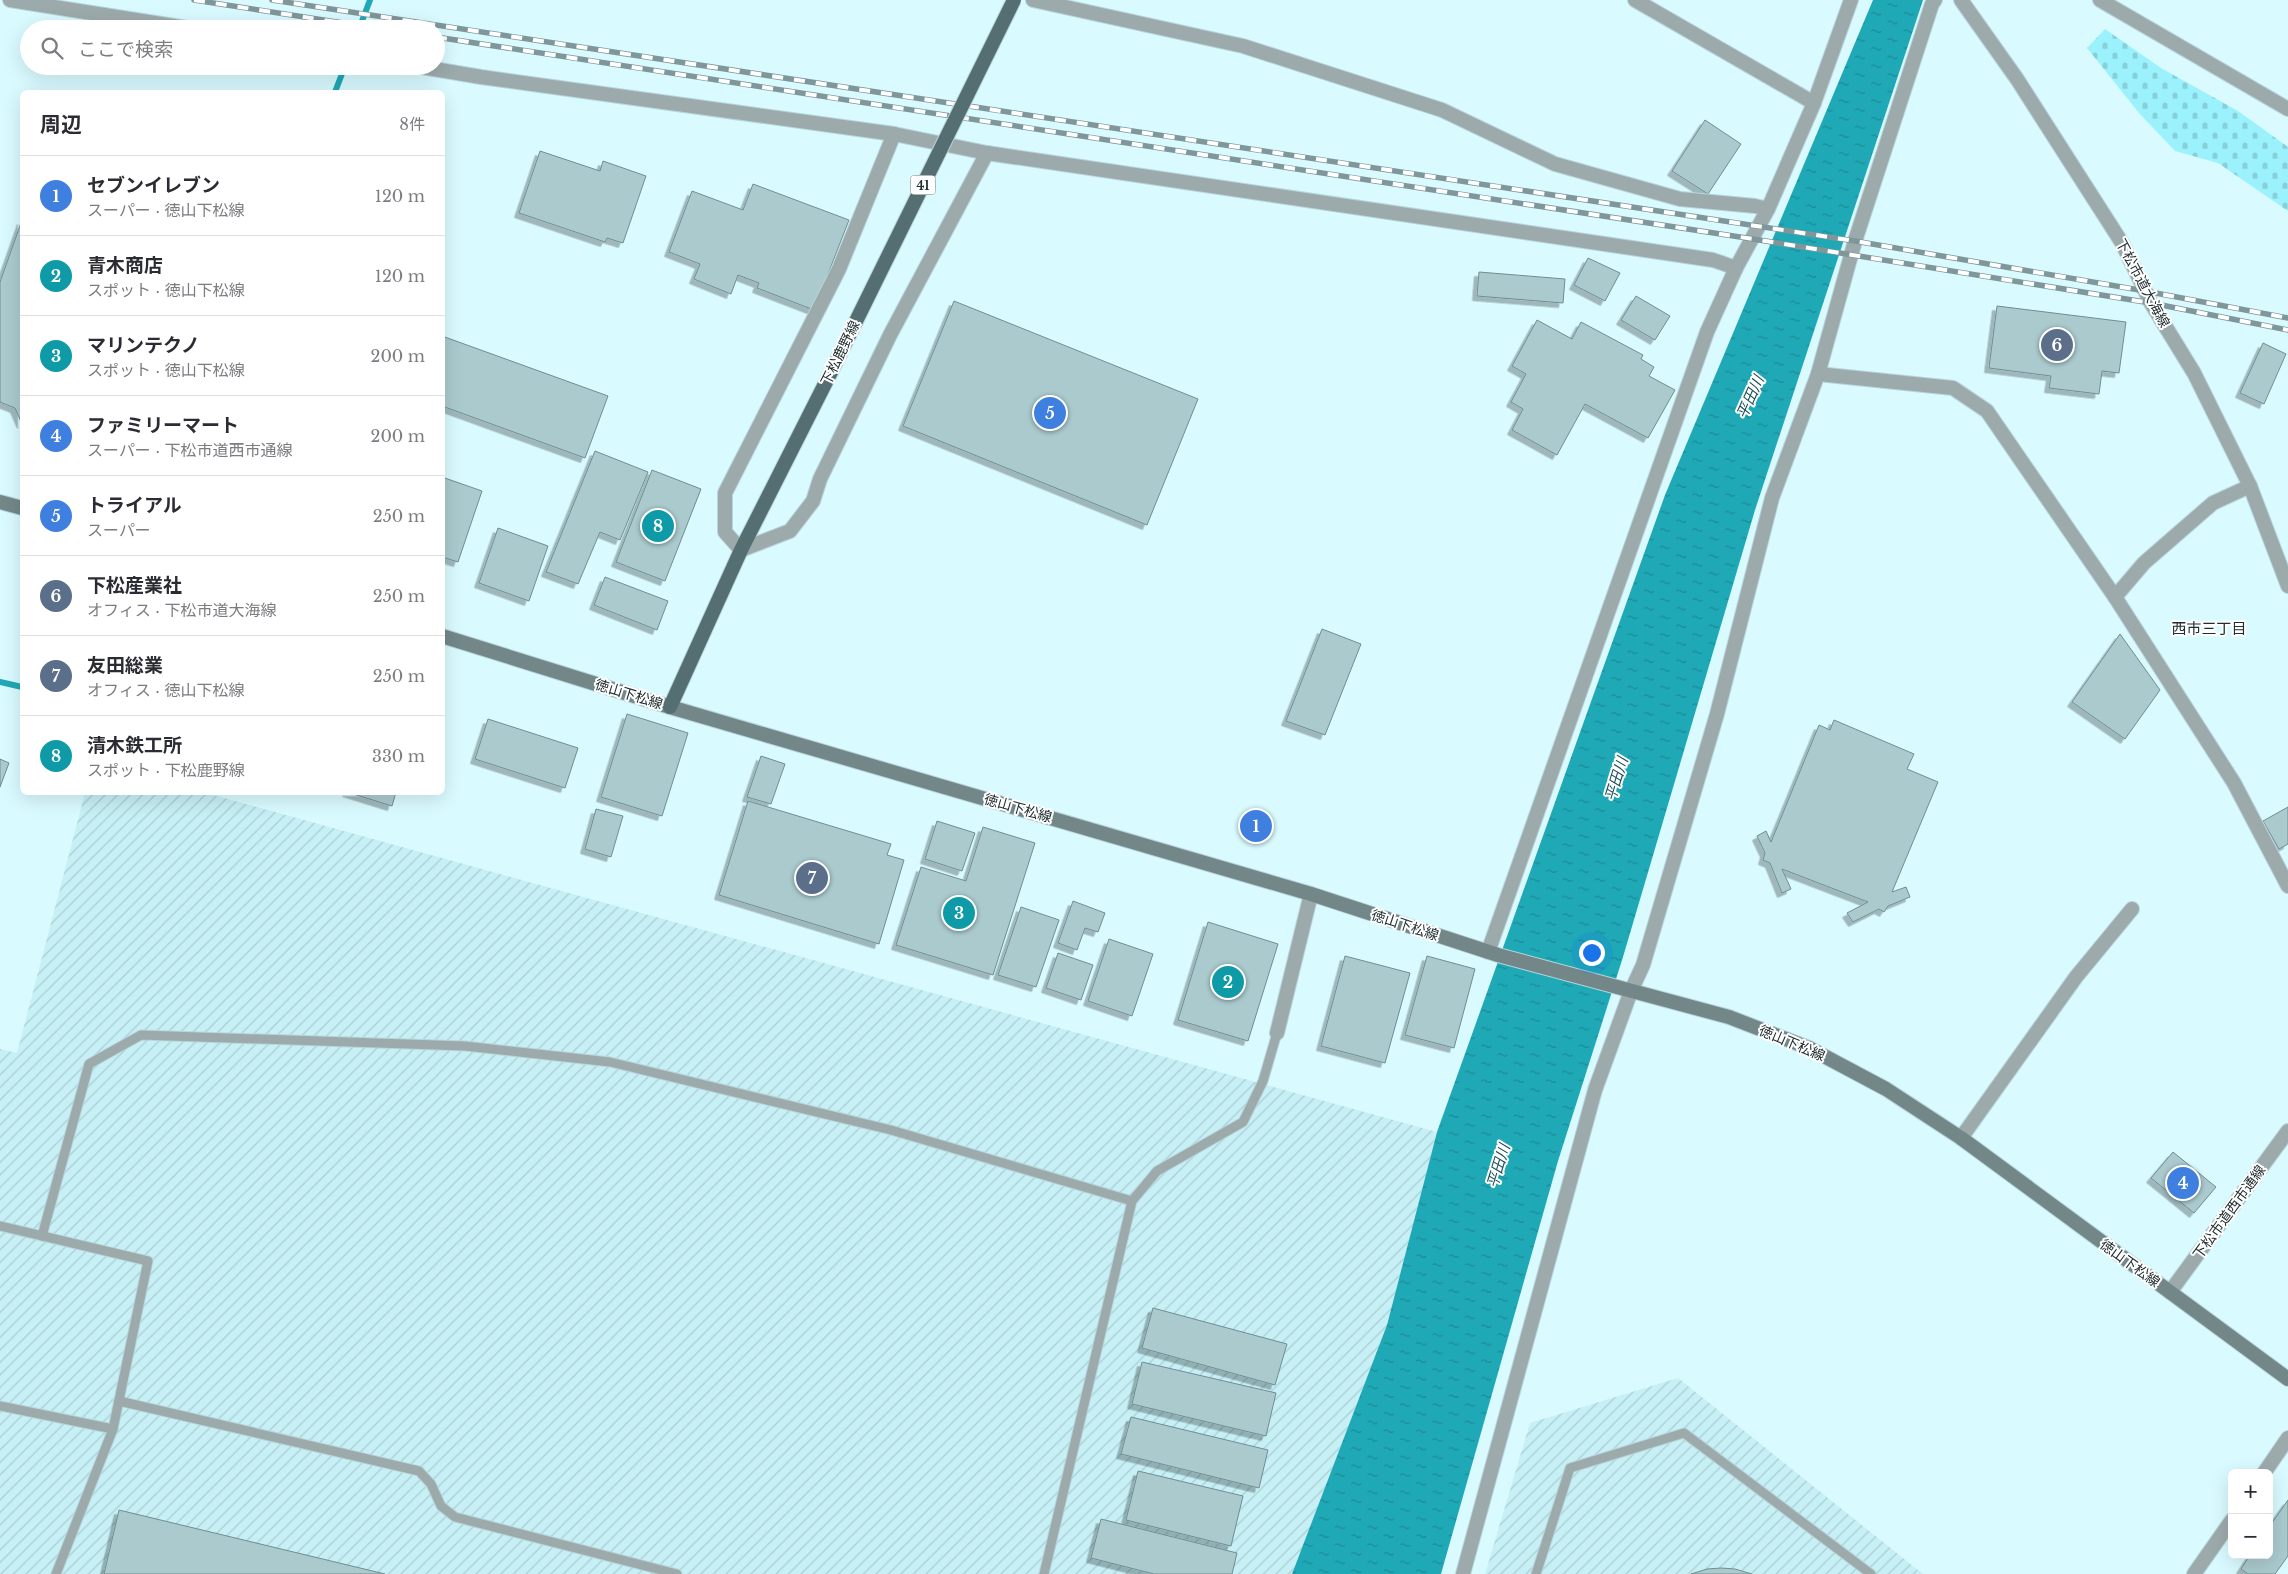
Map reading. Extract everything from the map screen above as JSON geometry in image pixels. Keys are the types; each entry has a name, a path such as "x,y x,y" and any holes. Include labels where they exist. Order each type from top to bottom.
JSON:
{"main road":[{"name":"下松鹿野線","path":"670,707 741,550 1014,0"},
{"path":"0,502 20,507"},
{"name":"徳山下松線","path":"445,637 670,707 1311,894 1493,954 1729,1017 1810,1048 1886,1089 1961,1138 2288,1379"}],"street":[{"path":"10,0 136,20"},
{"path":"1033,0 1056,3 1243,46 1442,110 1565,167 1680,199 1755,206 1768,209"},
{"path":"1635,0 1814,103"},
{"path":"1493,954 1707,332 1736,268 1768,209 1814,103 1851,0"},
{"path":"1463,1574 1595,1090 1627,990 1642,965 1717,714 1772,498 1818,374 1855,241 1934,0"},
{"name":"下松市道大海線","path":"1961,0 2017,79 2122,243 2151,303 2194,372 2250,486 2288,586"},
{"path":"2100,0 2288,109"},
{"path":"445,71 894,134 987,153 1713,260 1736,268"},
{"path":"894,134 839,269 725,493 726,532 741,550 790,531 813,500 820,479 890,334 987,153"},
{"path":"1818,374 1953,388 1987,411 2116,597 2234,783 2288,886"},
{"path":"2116,597 2144,563 2213,503 2250,486"},
{"path":"1276,1033 1311,894"},
{"path":"1961,1138 2076,977 2132,909"},
{"name":"下松市道西市通線","path":"2170,1292 2288,1131"},
{"path":"2267,1469 2288,1438"},
{"path":"2194,1574 2228,1526"}],"lane":[{"path":"1044,1574 1132,1201 1157,1171 1243,1122 1263,1081 1276,1033"},
{"path":"42,1236 89,1064 141,1035 466,1046 610,1062 891,1130 1132,1201"},
{"path":"0,1226 148,1261 113,1429 56,1574"},
{"path":"119,1401 419,1471 431,1484 441,1506 455,1517 677,1574"},
{"path":"0,1406 113,1429"},
{"path":"1536,1574 1570,1468 1684,1433 1871,1574"}],"shaded area":[{"path":"84,795 213,795 1437,1132 1387,1325 1292,1574 0,1574 0,1049 17,1053"},
{"path":"1678,1378 1923,1574 1485,1574 1530,1423"}],"green space":[{"path":"2105,29 2161,68 2238,111 2288,147 2288,211 2218,163 2175,151 2139,113 2087,48"}],"water":[{"name":"平田川","path":"1873,0 1923,0 1755,510 1623,957 1558,1161 1441,1574 1292,1574 1387,1325 1437,1132 1665,495"}],"building":[{"path":"1705,120 1741,144 1708,194 1672,171"},
{"path":"540,151 600,171 603,161 646,176 623,243 607,238 605,242 519,213"},
{"path":"753,184 849,220 814,310 757,288 759,283 738,275 731,294 694,279 700,264 669,252 692,191 743,210"},
{"path":"20,226 20,419 15,408 0,402 0,282"},
{"path":"1588,258 1620,273 1605,301 1574,285"},
{"path":"1479,272 1565,279 1563,303 1477,296"},
{"path":"1636,296 1670,316 1655,340 1621,320"},
{"path":"954,301 1198,399 1147,525 903,426"},
{"path":"1997,306 2126,322 2119,373 2102,371 2099,394 2049,388 2051,376 1989,368"},
{"path":"1537,320 1572,339 1581,322 1643,355 1641,359 1654,367 1649,376 1675,390 1648,438 1585,404 1557,455 1512,430 1523,409 1511,402 1526,374 1512,366"},
{"path":"445,337 608,396 585,458 445,407"},
{"path":"2263,343 2286,354 2264,404 2240,393"},
{"path":"595,451 648,472 620,540 600,532 578,584 546,572"},
{"path":"652,470 701,489 665,581 616,562"},
{"path":"445,478 482,491 458,562 445,558"},
{"path":"498,528 548,546 529,601 479,583"},
{"path":"605,577 668,601 657,630 594,605"},
{"path":"1322,629 1361,644 1325,735 1286,721"},
{"path":"2120,634 2160,690 2125,739 2072,702"},
{"path":"627,714 688,733 662,816 601,797"},
{"path":"488,719 578,748 565,788 475,759"},
{"path":"1834,720 1914,754 1907,769 1938,782 1892,892 1906,887 1910,897 1888,906 1884,912 1879,909 1853,922 1847,913 1868,902 1782,869 1791,889 1782,893 1770,863 1763,860 1765,853 1757,836 1766,831 1771,842 1819,725 1830,730"},
{"path":"761,756 785,764 771,804 747,797"},
{"path":"0,759 9,763 0,787"},
{"path":"357,795 395,795 392,806"},
{"path":"748,801 891,844 887,855 904,860 879,944 719,895"},
{"path":"2288,807 2288,844 2279,849 2263,821"},
{"path":"596,809 623,816 611,857 585,849"},
{"path":"937,821 975,833 962,871 925,859"},
{"path":"983,827 1035,843 993,975 896,945 921,867 966,881"},
{"path":"1073,901 1105,913 1098,932 1085,928 1077,950 1058,943"},
{"path":"1021,907 1059,920 1036,987 998,975"},
{"path":"1208,922 1278,944 1248,1041 1178,1020"},
{"path":"1109,939 1153,954 1132,1016 1088,1001"},
{"path":"1058,953 1093,965 1081,1000 1046,988"},
{"path":"1345,956 1410,973 1385,1063 1321,1046"},
{"path":"1427,956 1475,969 1454,1048 1405,1035"},
{"path":"2173,1152 2216,1187 2194,1213 2151,1178"},
{"path":"1153,1308 1287,1344 1275,1385 1142,1348"},
{"path":"1142,1362 1276,1393 1266,1436 1132,1404"},
{"path":"1131,1417 1268,1450 1259,1488 1121,1454"},
{"path":"1138,1471 1243,1496 1231,1546 1126,1520"},
{"path":"2288,1500 2288,1556 2275,1574 2248,1574 2241,1569 2247,1559 2273,1559 2273,1521"},
{"path":"119,1510 385,1574 104,1574"},
{"path":"1101,1519 1237,1553 1232,1574 1154,1574 1091,1558"},
{"path":"1707,1569 1735,1569 1752,1574 1691,1574"}],"waterway":[{"path":"362,20 370,0"},
{"path":"336,90 342,75"},
{"path":"0,682 20,687"}],"railway":[{"path":"194,0 324,20"},
{"path":"272,0 403,20"},
{"path":"445,26 1855,241 2145,291 2288,318"},
{"path":"445,38 1753,239 2151,303 2288,330"}],"place":[{"name":"下松産業社","path":"2057,345"},
{"name":"トライアル","path":"1050,413"},
{"name":"清木鉄工所","path":"658,526"},
{"name":"セブンイレブン","path":"1256,826"},
{"name":"友田総業","path":"812,878"},
{"name":"マリンテクノ","path":"959,913"},
{"name":"青木商店","path":"1228,982"},
{"name":"ファミリーマート","path":"2183,1183"}],"district":[{"name":"西市三丁目","path":"2209,628"}]}
